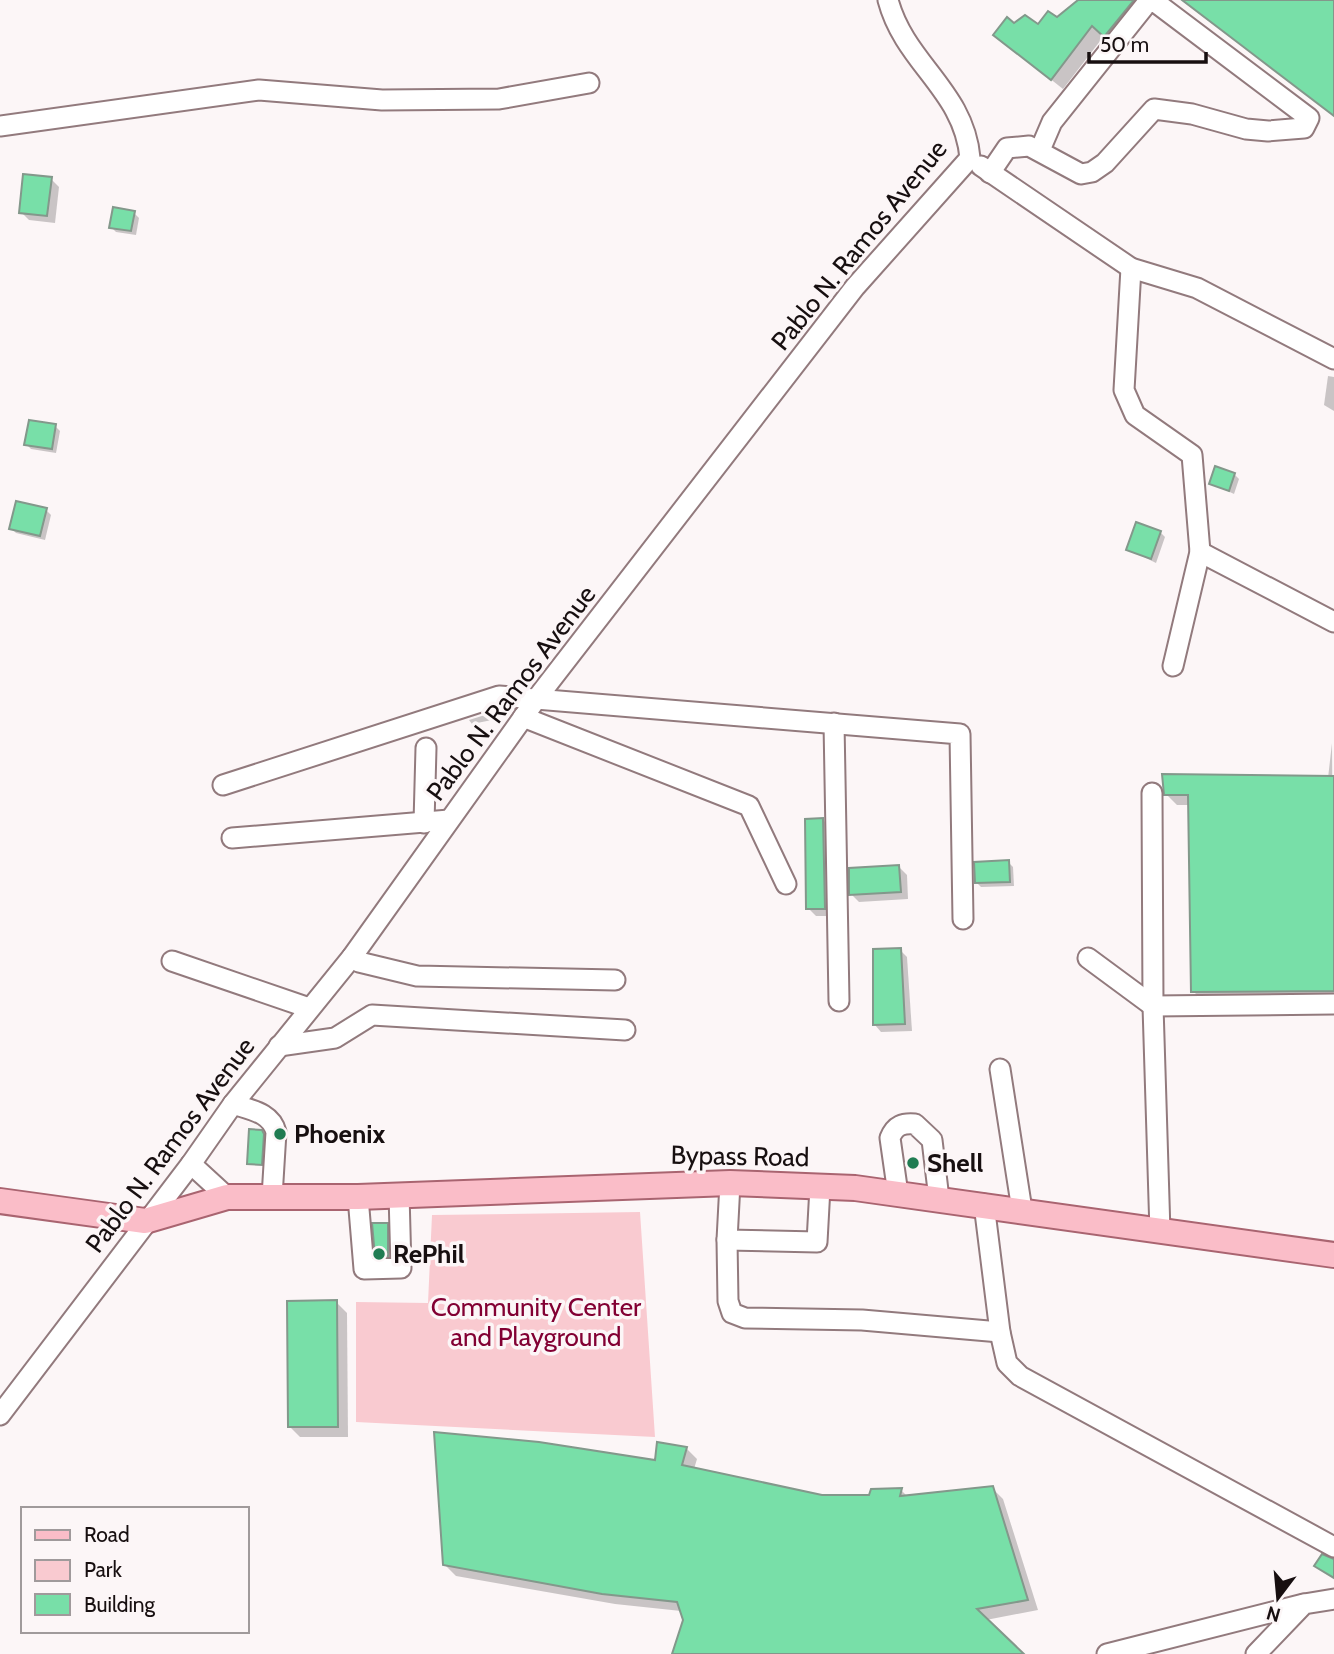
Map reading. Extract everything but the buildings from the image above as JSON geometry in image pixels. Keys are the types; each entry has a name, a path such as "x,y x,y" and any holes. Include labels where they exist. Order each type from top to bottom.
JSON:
{"main road":[{"name":"Bypass Road","path":"145,1222 227,1197 358,1197 730,1183 820,1187 984,1204 1160,1232 1334,1255"},
{"path":"0,1201 145,1222"}],"street":[{"name":"Pablo N. Ramos Avenue","path":"0,1415 191,1164 233,1104 352,957 537,698 855,287 970,158 968,132 953,103 902,38 888,0"},
{"path":"990,173 1007,148 1029,146 1082,174 1105,163 1154,109 1268,131 1304,128 1309,118 1155,2 1147,3 1052,121 1040,150"},
{"path":"0,127 259,90 382,100 499,99 589,83"},
{"path":"970,158 1131,268 1196,288 1334,359"},
{"path":"1131,268 1124,390 1135,415 1192,455 1200,552 1173,666"},
{"path":"1200,552 1334,622"},
{"path":"223,785 499,696 960,734 963,919"},
{"path":"523,717 749,806 786,884"},
{"path":"835,723 839,1001"},
{"path":"424,823 426,748"},
{"path":"1152,793 1153,1006 1160,1232"},
{"path":"232,838 449,820"},
{"path":"352,957 359,962 417,976 615,980"},
{"path":"1088,958 1153,1006 1334,1004"},
{"path":"172,961 309,1009"},
{"path":"279,1046 335,1038 372,1015 625,1030"},
{"path":"1000,1069 1022,1210"},
{"path":"233,1104 267,1116 274,1122 276,1132 272,1197"},
{"path":"898,1194 890,1138 893,1130 902,1123 915,1124 932,1140 939,1199"},
{"path":"191,1164 227,1197"},
{"path":"730,1183 727,1240 728,1301 732,1313 745,1318 862,1320 1000,1332"},
{"path":"727,1240 817,1241 820,1187"},
{"path":"358,1197 364,1269 401,1268 399,1194"},
{"path":"984,1204 1000,1332 1007,1363 1020,1376 1334,1547"},
{"path":"1107,1654 1304,1604 1334,1599"},
{"path":"1256,1654 1304,1604"}],"green space":[{"name":"Community Center and Playground","path":"640,1212 655,1437 356,1422 356,1302 428,1303 432,1215"}],"place":[{"name":"Phoenix","path":"280,1134"},
{"name":"Shell","path":"913,1163"},
{"name":"RePhil","path":"379,1254"}]}
